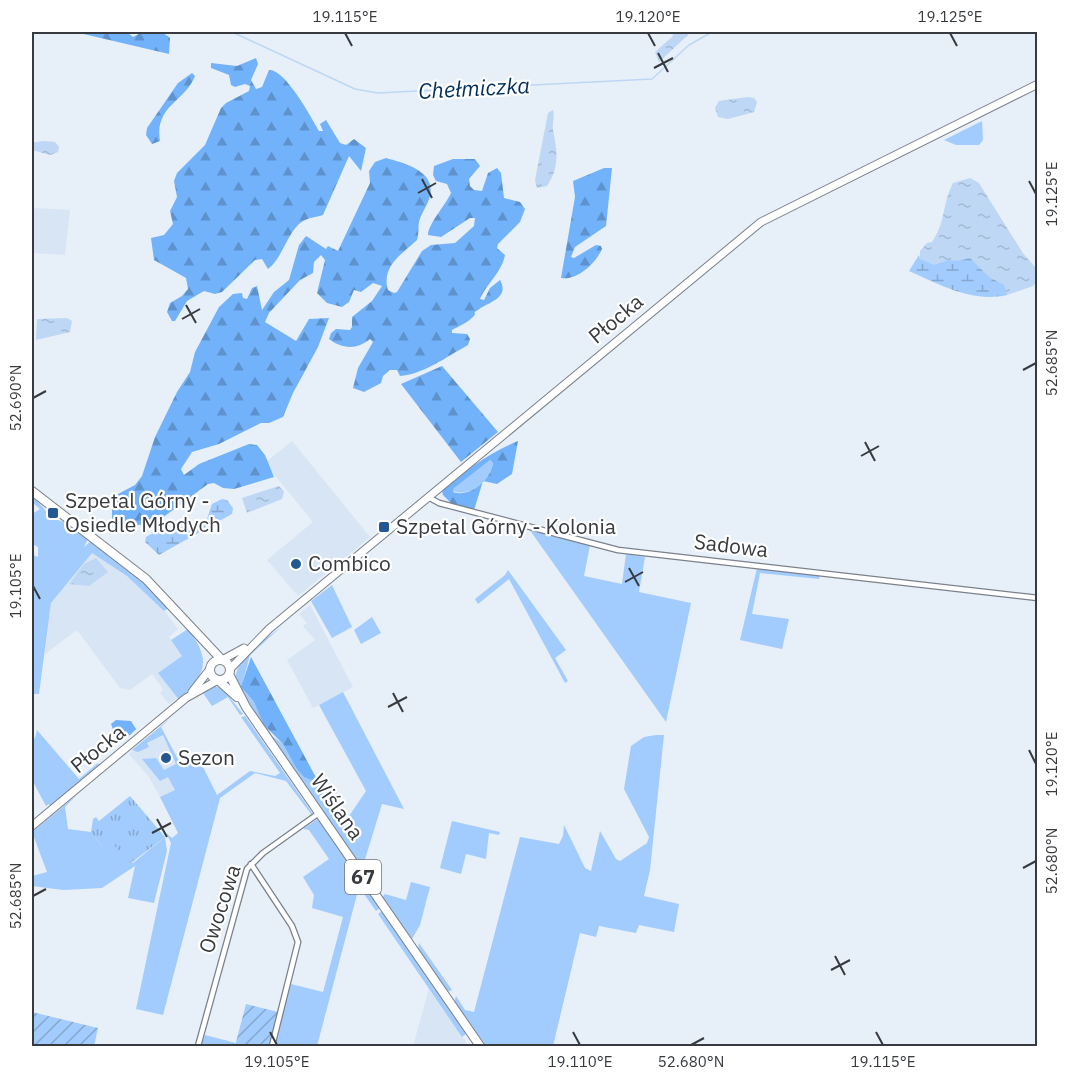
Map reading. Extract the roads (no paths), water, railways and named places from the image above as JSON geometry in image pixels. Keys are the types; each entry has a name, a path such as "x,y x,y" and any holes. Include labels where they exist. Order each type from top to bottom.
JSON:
{"main road":[{"name":"Płocka","path":"229,671 256,640 761,222 1038,84"},
{"name":"67","path":"32,491 146,579 174,607 197,636 222,660 229,671"},
{"name":"67","path":"197,636 211,668 212,676 218,680"},
{"name":"Płocka","path":"222,660 256,640"},
{"path":"211,668 222,660"},
{"name":"Płocka","path":"186,698 211,668"},
{"path":"218,680 224,679 229,671"},
{"name":"Wiślana","path":"229,671 246,707 480,1047"},
{"name":"Płocka","path":"32,826 186,698 218,680"},
{"name":"Wiślana","path":"218,680 246,707"}],"street":[{"name":"Sadowa","path":"428,497 439,503 609,548 1038,598"},
{"name":"Owocowa","path":"198,1047 243,878 251,864 319,813"},
{"path":"251,864 292,926 298,942 272,1047"}],"water":[{"path":"672,32 688,32 688,35 659,62 655,52 673,36"},
{"path":"754,98 757,102 754,112 728,119 718,117 715,108 719,101"},
{"path":"553,110 556,165 547,186 537,188 535,180 548,113"},
{"path":"55,142 59,147 58,152 50,155 32,150 32,143"},
{"path":"970,178 979,183 1022,252 1036,268 1037,281 1033,286 1007,295 1004,285 989,277 970,258 958,261 949,260 934,265 920,259 920,251 927,243 932,242 940,227 953,183"},
{"path":"67,318 72,321 70,332 36,340 37,319"},
{"path":"279,486 284,492 282,499 247,513 242,498"},
{"path":"96,558 108,572 89,586 69,584 84,564"}],"waterway":[{"name":"Chełmiczka","path":"232,32 355,89 378,93 652,79 689,45 712,32"}],"place":[{"name":"Szpetal Górny - Osiedle Młodych","path":"53,513"},
{"name":"Szpetal Górny - Kolonia","path":"384,527"},
{"name":"Combico","path":"296,564"},
{"name":"Sezon","path":"166,758"}]}
